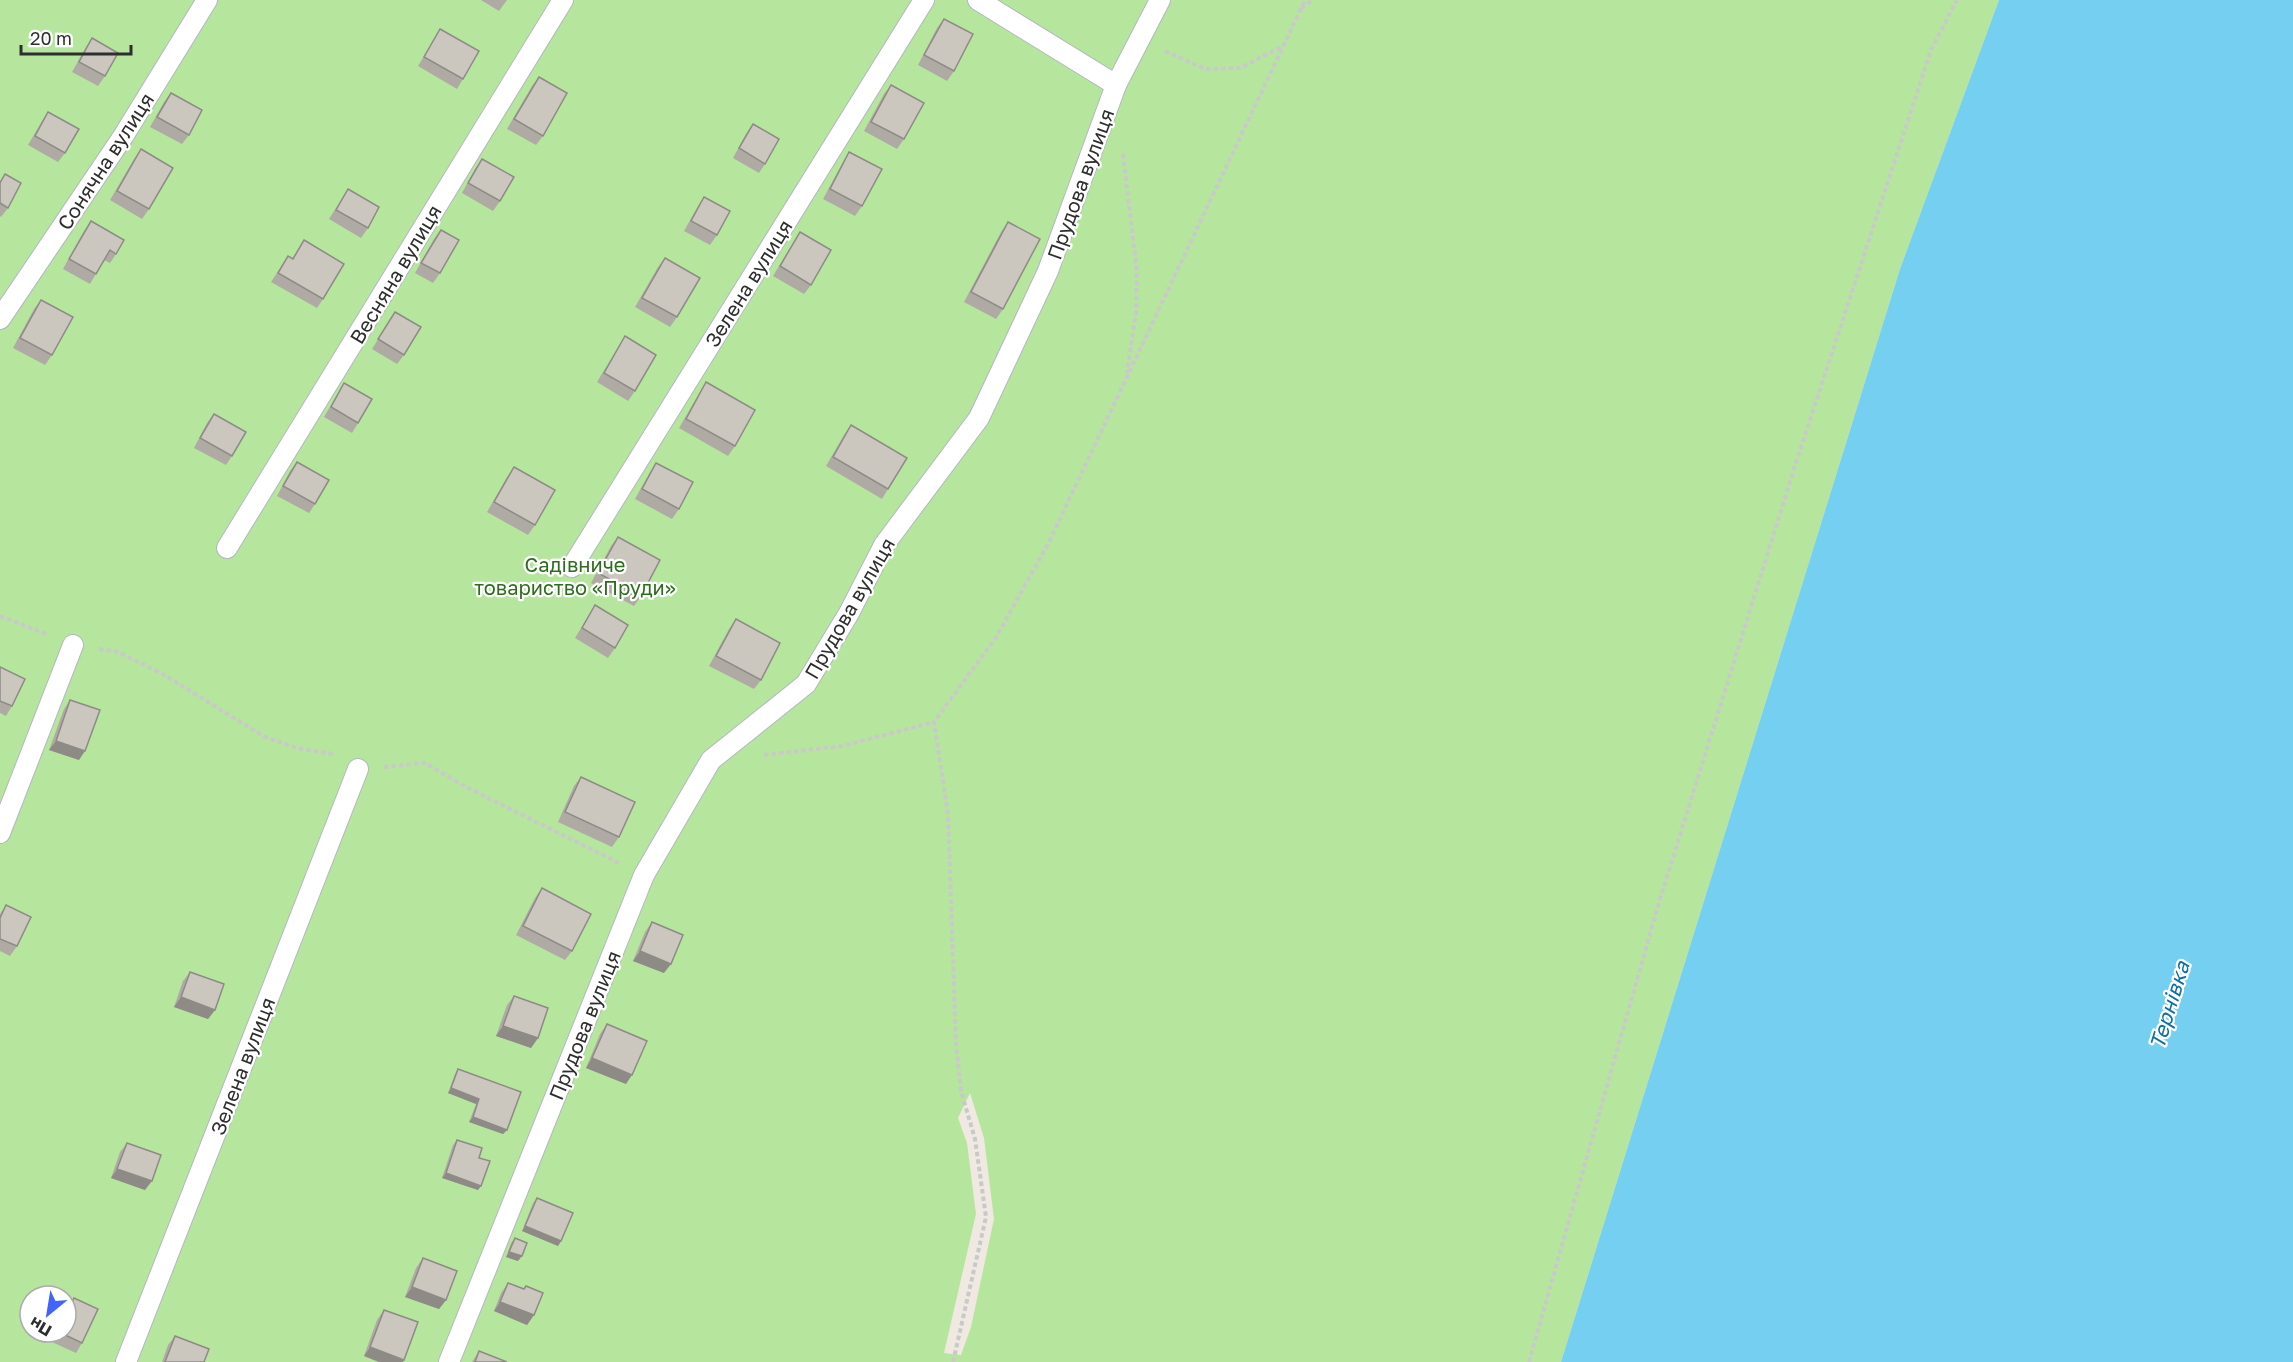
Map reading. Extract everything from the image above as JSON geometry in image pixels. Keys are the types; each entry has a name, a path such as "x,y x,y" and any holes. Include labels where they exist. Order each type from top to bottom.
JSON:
{"lane":[{"name":"Сонячна вулиця","path":"0,320 124,135 207,0"},
{"name":"Весняна вулиця","path":"227,548 563,0"},
{"name":"Зелена вулиця","path":"572,567 924,0"},
{"path":"978,0 1116,86"},
{"name":"Прудова вулиця","path":"449,1362 644,874 711,760 806,684 849,613 884,545 980,418 1048,271 1116,86 1160,0"},
{"path":"0,832 73,645"},
{"name":"Зелена вулиця","path":"126,1362 358,769"}],"path":[{"path":"757,755 842,746 934,722 994,639 1043,554 1305,0"},
{"path":"1301,8 1313,0"},
{"path":"1528,1362 1657,909 1793,472 1932,50 1958,0"},
{"path":"1140,39 1205,69 1240,68 1283,46"},
{"path":"1122,147 1137,272 1136,313 1127,377"},
{"path":"0,616 73,645 118,652 161,673 265,737 297,748 343,756 358,769 425,763 556,833 644,874"},
{"path":"934,722 948,814 956,1045 961,1090 975,1139 986,1217 953,1362"}],"green space":[{"name":"Садівниче товариство «Пруди»","path":"0,0 1999,0 1900,269 1561,1362 0,1362","holes":["970,1093 984,1138 994,1219 971,1327 961,1355 944,1353 976,1214 967,1143 958,1118"]}],"water":[{"name":"Тернівка","path":"1999,0 2293,0 2293,1362 1561,1362 1900,269"}],"building":[{"path":"944,19 973,34 954,71 924,55"},
{"path":"440,29 479,51 463,79 424,57"},
{"path":"92,38 118,53 105,76 79,62"},
{"path":"539,77 567,93 543,136 514,119"},
{"path":"891,85 924,103 904,139 871,122"},
{"path":"171,93 202,110 189,135 157,117"},
{"path":"48,112 79,129 65,153 35,136"},
{"path":"753,124 779,139 765,164 739,148"},
{"path":"141,149 173,168 149,209 117,191"},
{"path":"849,152 882,169 862,206 830,189"},
{"path":"482,159 514,177 500,201 468,183"},
{"path":"5,174 21,183 8,208 0,203 0,183"},
{"path":"348,189 379,207 368,228 336,210"},
{"path":"704,197 730,211 717,235 691,221"},
{"path":"91,221 124,240 116,254 110,250 96,274 69,259"},
{"path":"1008,222 1040,239 1003,309 971,292"},
{"path":"441,230 459,240 440,273 421,263"},
{"path":"800,232 831,250 811,285 780,266"},
{"path":"304,240 344,264 323,299 278,273 288,256 293,259"},
{"path":"665,258 700,278 677,317 642,298"},
{"path":"41,300 73,317 52,355 20,338"},
{"path":"395,312 421,327 404,355 378,339"},
{"path":"625,336 656,355 635,391 604,373"},
{"path":"706,382 755,410 735,446 686,419"},
{"path":"344,383 372,399 358,423 331,407"},
{"path":"214,414 246,432 232,456 200,438"},
{"path":"851,425 907,458 888,489 833,457"},
{"path":"297,462 329,480 315,504 283,486"},
{"path":"656,463 693,482 679,509 642,489"},
{"path":"514,467 555,490 535,525 494,502"},
{"path":"618,537 660,560 641,596 598,573"},
{"path":"595,605 628,625 615,648 582,628"},
{"path":"736,619 780,643 761,680 716,656"},
{"path":"0,667 25,679 12,706 0,701"},
{"path":"70,700 100,710 85,751 56,741"},
{"path":"581,777 635,802 619,837 565,812"},
{"path":"542,888 591,914 572,951 523,926"},
{"path":"6,905 31,917 17,946 0,939 0,918"},
{"path":"652,922 683,935 671,964 640,951"},
{"path":"190,972 224,984 215,1010 181,997"},
{"path":"514,996 548,1008 538,1038 503,1026"},
{"path":"607,1024 647,1041 632,1075 592,1058"},
{"path":"458,1069 521,1092 507,1130 473,1117 479,1099 451,1088"},
{"path":"457,1140 482,1148 479,1158 490,1161 481,1186 446,1173"},
{"path":"127,1143 161,1155 152,1181 117,1169"},
{"path":"537,1198 573,1213 561,1241 525,1226"},
{"path":"515,1238 527,1243 522,1256 509,1252"},
{"path":"423,1258 457,1271 446,1300 412,1287"},
{"path":"508,1283 524,1289 526,1286 543,1293 534,1315 500,1302"},
{"path":"78,1300 98,1309 82,1343 78,1341"},
{"path":"384,1310 418,1322 404,1360 370,1347"},
{"path":"175,1336 209,1349 204,1362 165,1362"},
{"path":"479,1351 507,1362 475,1362"}]}
